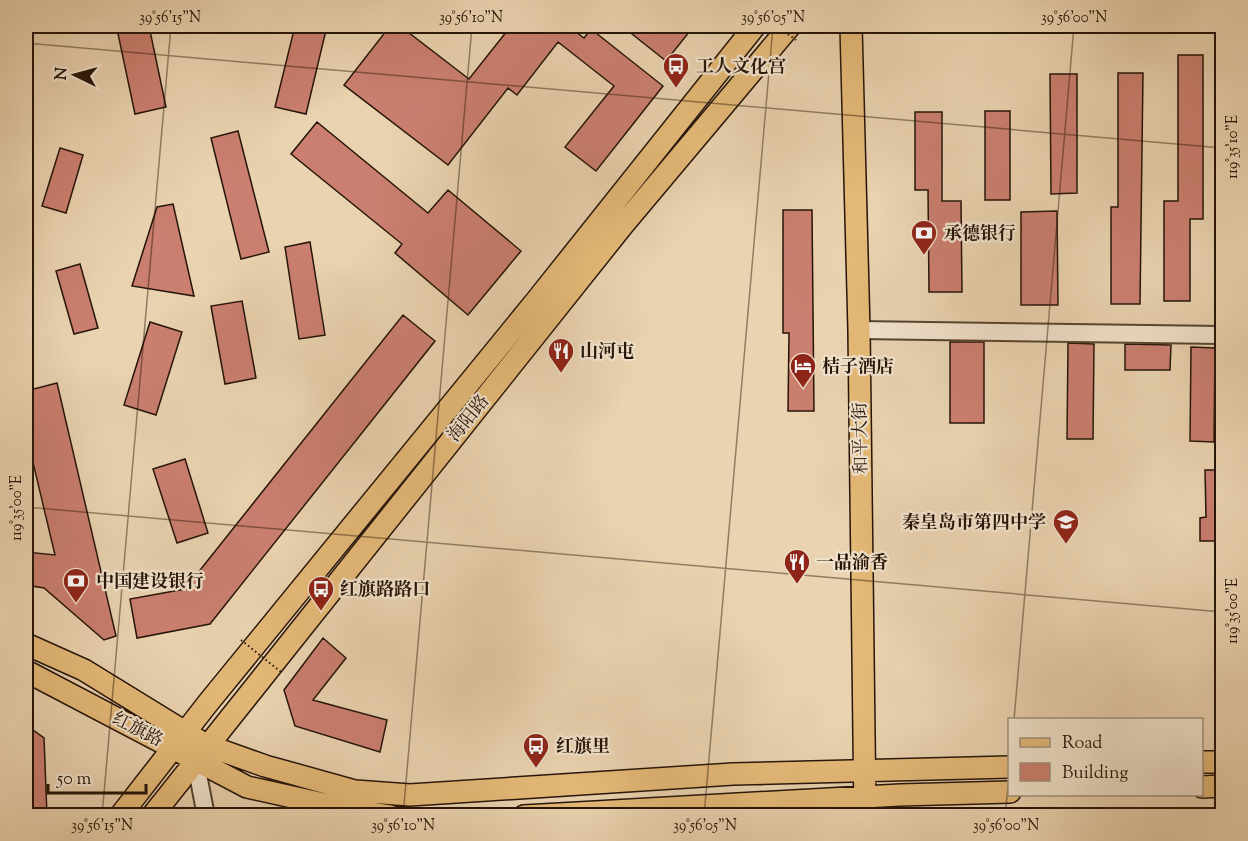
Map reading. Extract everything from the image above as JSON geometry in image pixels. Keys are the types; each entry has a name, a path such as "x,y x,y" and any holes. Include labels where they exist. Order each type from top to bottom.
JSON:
{"main road":[{"name":"海阳路","path":"120,816 755,26"},
{"name":"和平大街","path":"851,26 859,330 865,806"},
{"name":"海阳路","path":"152,816 200,752 623,225 793,33"},
{"path":"26,644 84,670 247,788 355,812 390,816"},
{"name":"红旗路","path":"26,671 180,741"},
{"path":"200,752 266,766 355,791 410,795 733,774 1008,767"},
{"path":"1203,762 1222,762"},
{"path":"1203,787 1222,786"},
{"path":"524,816 865,806 1008,792"}],"street":[{"path":"859,330 1222,335"},
{"path":"200,752 206,816"}],"path":[{"path":"777,26 793,33"},
{"path":"240,640 281,672"}],"building":[{"path":"149,26 166,107 135,114 117,29"},
{"path":"295,26 327,26 306,114 275,107"},
{"path":"390,26 400,26 469,79 511,26 568,26 584,38 591,29 663,86 596,171 565,147 614,86 558,42 517,95 508,88 448,165 344,85"},
{"path":"622,26 694,26 666,61"},
{"path":"1178,55 1203,55 1203,219 1190,219 1190,301 1164,301 1164,201 1178,201"},
{"path":"1118,73 1143,73 1140,304 1111,304 1111,207 1118,207"},
{"path":"1050,74 1077,74 1077,193 1051,194"},
{"path":"985,111 1010,111 1010,200 985,200"},
{"path":"915,112 942,112 942,201 961,201 962,292 929,292 928,190 915,190"},
{"path":"317,122 428,213 448,190 521,251 468,315 395,253 402,244 291,154"},
{"path":"238,131 269,252 241,259 211,138"},
{"path":"60,148 83,155 66,213 42,206"},
{"path":"173,204 194,296 132,286 157,207"},
{"path":"783,210 812,210 814,411 788,411 789,333 783,333"},
{"path":"1057,211 1058,305 1021,305 1021,212"},
{"path":"310,242 325,335 299,339 285,247"},
{"path":"80,264 98,328 74,334 56,271"},
{"path":"242,301 256,378 225,384 211,306"},
{"path":"403,315 435,341 210,624 137,638 130,599 185,589"},
{"path":"150,322 182,332 156,415 124,405"},
{"path":"950,342 984,342 984,423 950,423"},
{"path":"1068,343 1094,344 1093,439 1067,439"},
{"path":"1125,344 1171,345 1170,370 1125,370"},
{"path":"1191,347 1215,348 1214,442 1190,441"},
{"path":"57,383 116,636 104,640 44,588 26,585 26,552 55,555 26,433 26,391"},
{"path":"185,459 208,533 177,543 153,469"},
{"path":"1205,470 1222,470 1222,541 1200,541 1200,518 1206,517"},
{"path":"323,638 346,658 313,700 387,720 380,752 295,726 284,690"},
{"path":"26,725 44,738 47,816 26,816"}],"place":[{"name":"工人文化宫","path":"676,89"},
{"name":"承德银行","path":"924,256"},
{"name":"山河屯","path":"561,374"},
{"name":"桔子酒店","path":"803,389"},
{"name":"秦皇岛市第四中学","path":"1066,545"},
{"name":"一品渝香","path":"797,585"},
{"name":"中国建设银行","path":"76,604"},
{"name":"红旗路路口","path":"321,612"},
{"name":"红旗里","path":"536,769"}]}
